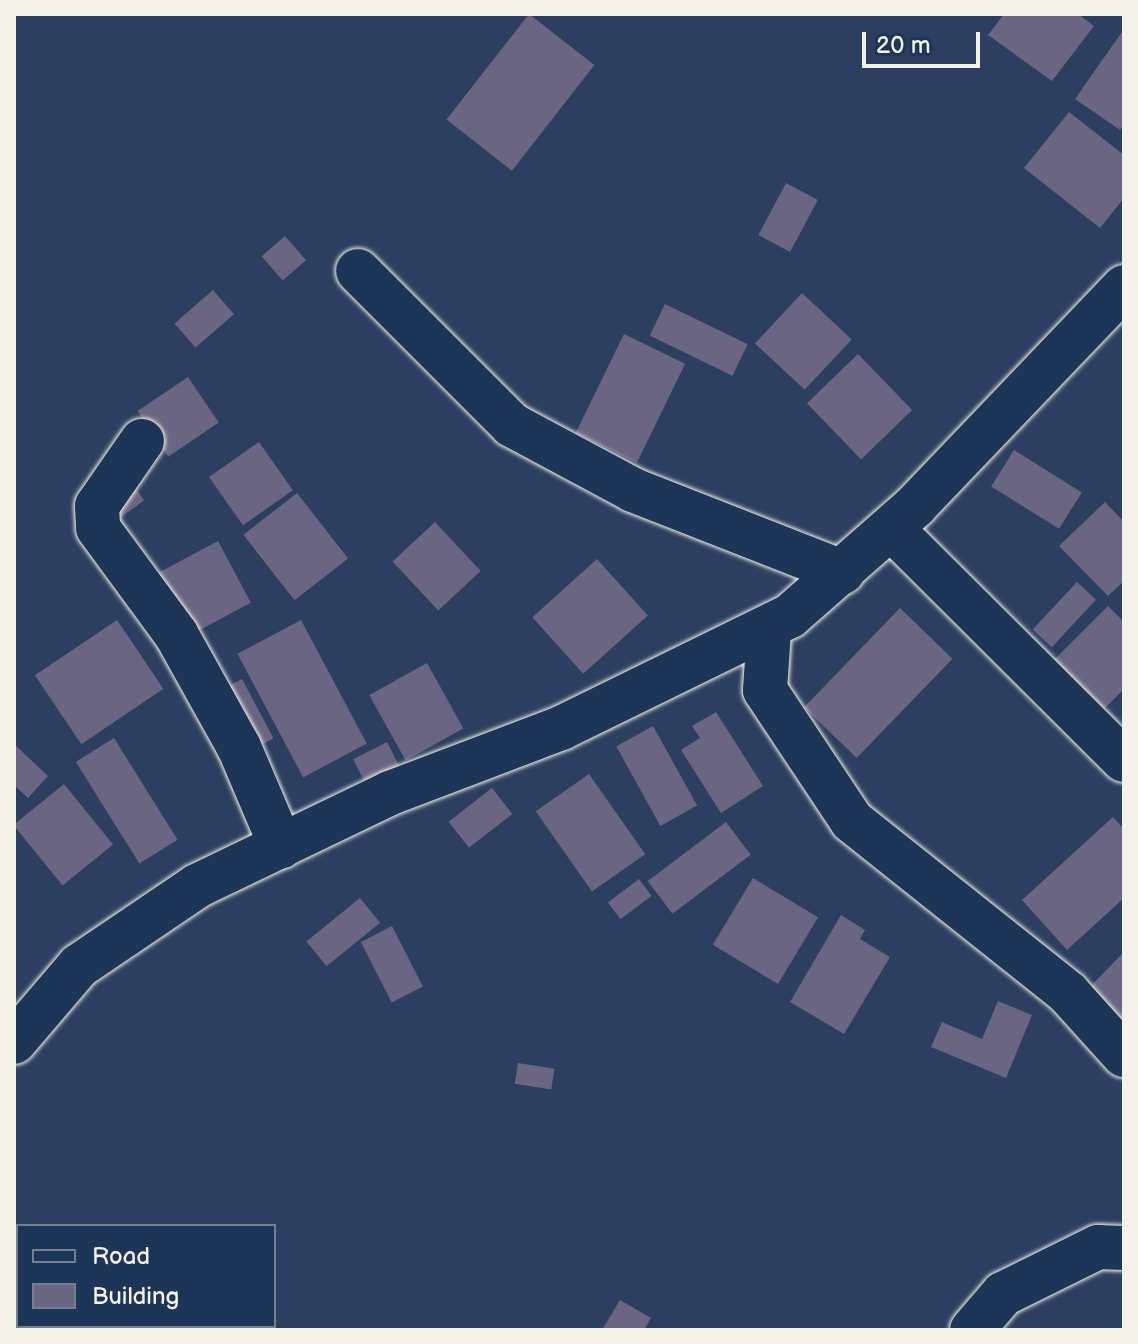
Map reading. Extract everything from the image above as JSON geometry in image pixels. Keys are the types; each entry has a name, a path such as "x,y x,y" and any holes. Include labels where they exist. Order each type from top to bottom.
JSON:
{"street":[{"path":"358,271 512,425 633,490 878,541 1124,760"},
{"path":"14,1042 79,966 133,924 390,793 561,728 707,656 769,631 878,541 1124,287"},
{"path":"142,441 97,506 98,528 176,634 239,747 281,846"},
{"path":"765,690 769,631"},
{"path":"707,656 765,690 852,821 1068,993 1124,1055"},
{"path":"972,1330 1003,1294 1098,1247 1124,1248"}],"building":[{"path":"529,14 594,65 512,171 447,120"},
{"path":"1004,14 1078,14 1094,26 1052,81 988,35"},
{"path":"1124,29 1124,124 1120,130 1075,99"},
{"path":"1069,112 1124,155 1124,198 1100,228 1024,168"},
{"path":"786,183 818,200 790,252 758,235"},
{"path":"285,236 306,260 283,280 262,256"},
{"path":"213,290 234,314 196,348 175,323"},
{"path":"802,293 852,339 805,390 755,343"},
{"path":"665,304 748,344 732,376 650,335"},
{"path":"624,334 685,364 637,463 576,433"},
{"path":"858,354 912,410 861,459 807,403"},
{"path":"188,377 219,423 168,457 137,411"},
{"path":"259,442 293,490 243,525 209,477"},
{"path":"1014,450 1082,492 1059,529 991,486"},
{"path":"133,485 144,500 119,519 108,503"},
{"path":"297,493 348,558 295,600 243,535"},
{"path":"1105,502 1124,522 1124,581 1108,596 1059,546"},
{"path":"435,522 481,571 438,611 393,562"},
{"path":"218,541 251,603 190,635 157,573"},
{"path":"597,559 648,615 583,674 532,617"},
{"path":"1077,582 1096,600 1052,647 1033,630"},
{"path":"1108,606 1124,622 1124,689 1094,719 1044,670"},
{"path":"900,608 953,659 857,758 804,707"},
{"path":"117,620 163,689 81,744 35,675"},
{"path":"301,620 367,744 303,777 237,654"},
{"path":"427,663 463,729 406,761 369,695"},
{"path":"242,679 273,738 250,750 219,691"},
{"path":"716,712 763,786 721,813 681,750 700,738 692,726"},
{"path":"653,726 697,806 660,826 616,746"},
{"path":"114,738 178,840 139,864 76,762"},
{"path":"387,742 401,769 367,786 353,759"},
{"path":"14,744 48,776 28,798 14,785"},
{"path":"589,774 645,854 592,892 536,811"},
{"path":"64,784 113,845 63,886 14,824"},
{"path":"492,788 512,814 469,848 449,822"},
{"path":"1113,817 1124,829 1124,898 1067,950 1022,900"},
{"path":"726,822 751,855 672,914 648,881"},
{"path":"753,878 818,917 778,984 713,945"},
{"path":"639,879 652,896 620,919 608,902"},
{"path":"360,898 380,923 327,966 306,941"},
{"path":"841,915 865,930 860,939 890,957 844,1034 790,1002"},
{"path":"392,926 423,987 392,1002 361,942"},
{"path":"1124,952 1124,1036 1082,995"},
{"path":"998,1001 1032,1015 1006,1078 931,1047 942,1022 982,1039"},
{"path":"518,1063 555,1069 551,1090 515,1084"},
{"path":"620,1300 651,1318 644,1330 602,1330"}]}
